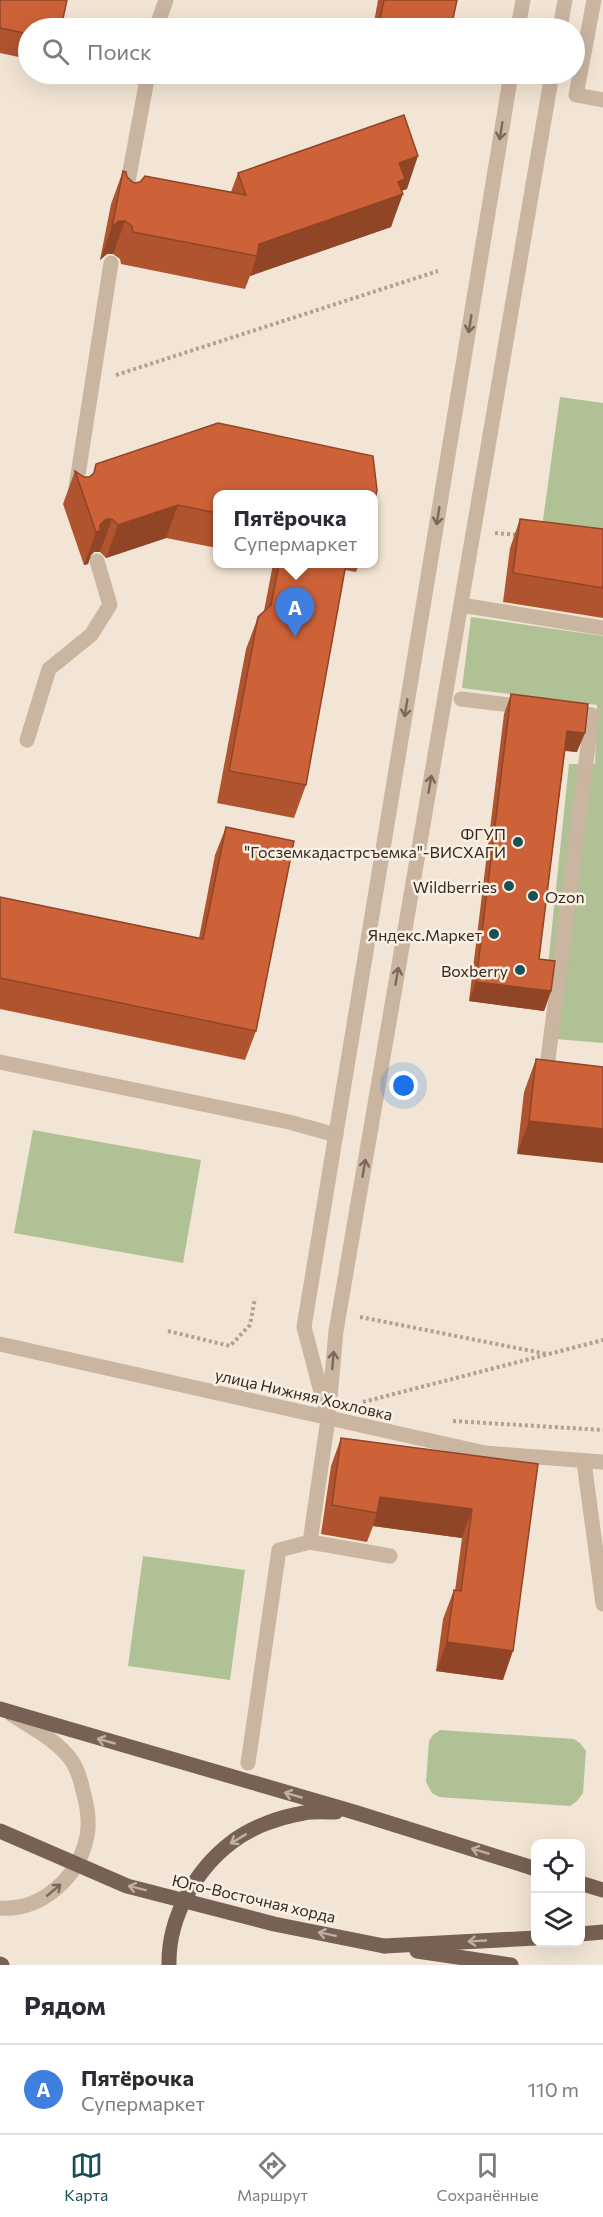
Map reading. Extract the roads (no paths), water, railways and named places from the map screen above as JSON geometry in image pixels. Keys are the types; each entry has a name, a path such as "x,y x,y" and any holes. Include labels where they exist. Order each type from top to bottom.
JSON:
{"main road":[{"path":"4,1711 354,1812 531,1867"},
{"path":"169,1965 175,1924 188,1890 208,1864 232,1841 270,1822 306,1812 354,1812"},
{"name":"Юго-Восточная хорда","path":"0,1831 127,1886 274,1924 384,1946 511,1965"},
{"path":"585,1885 603,1890"},
{"path":"585,1934 603,1932"},
{"path":"384,1946 531,1938"}],"street":[{"path":"160,18 166,0"},
{"path":"520,18 523,0"},
{"path":"562,18 565,0"},
{"path":"585,48 594,0"},
{"path":"123,206 146,84"},
{"path":"328,1419 304,1327 509,84"},
{"path":"310,1542 328,1419 336,1331 550,84"},
{"path":"578,84 576,95 603,100"},
{"path":"75,500 111,262"},
{"path":"27,740 49,669 91,635 110,605 97,561"},
{"path":"460,605 603,628"},
{"path":"461,699 592,715 548,1059"},
{"path":"0,1062 289,1122 336,1134"},
{"name":"улица Нижняя Хохловка","path":"0,1344 485,1453 603,1462"},
{"path":"584,1462 603,1604"},
{"path":"248,1763 279,1550 310,1542 390,1556"},
{"path":"0,1908 25,1906 41,1901 62,1883 77,1863 87,1835 88,1810 82,1784 72,1762 52,1741 4,1711"}],"place":[{"name":"Пятёрочка","path":"295,637"},
{"name":"ФГУП \"Госземкадастрсъемка\"-ВИСХАГИ","path":"518,842"},
{"name":"Wildberries","path":"509,886"},
{"name":"Ozon","path":"533,896"},
{"name":"Яндекс.Маркет","path":"494,934"},
{"name":"Boxberry","path":"520,970"}]}
